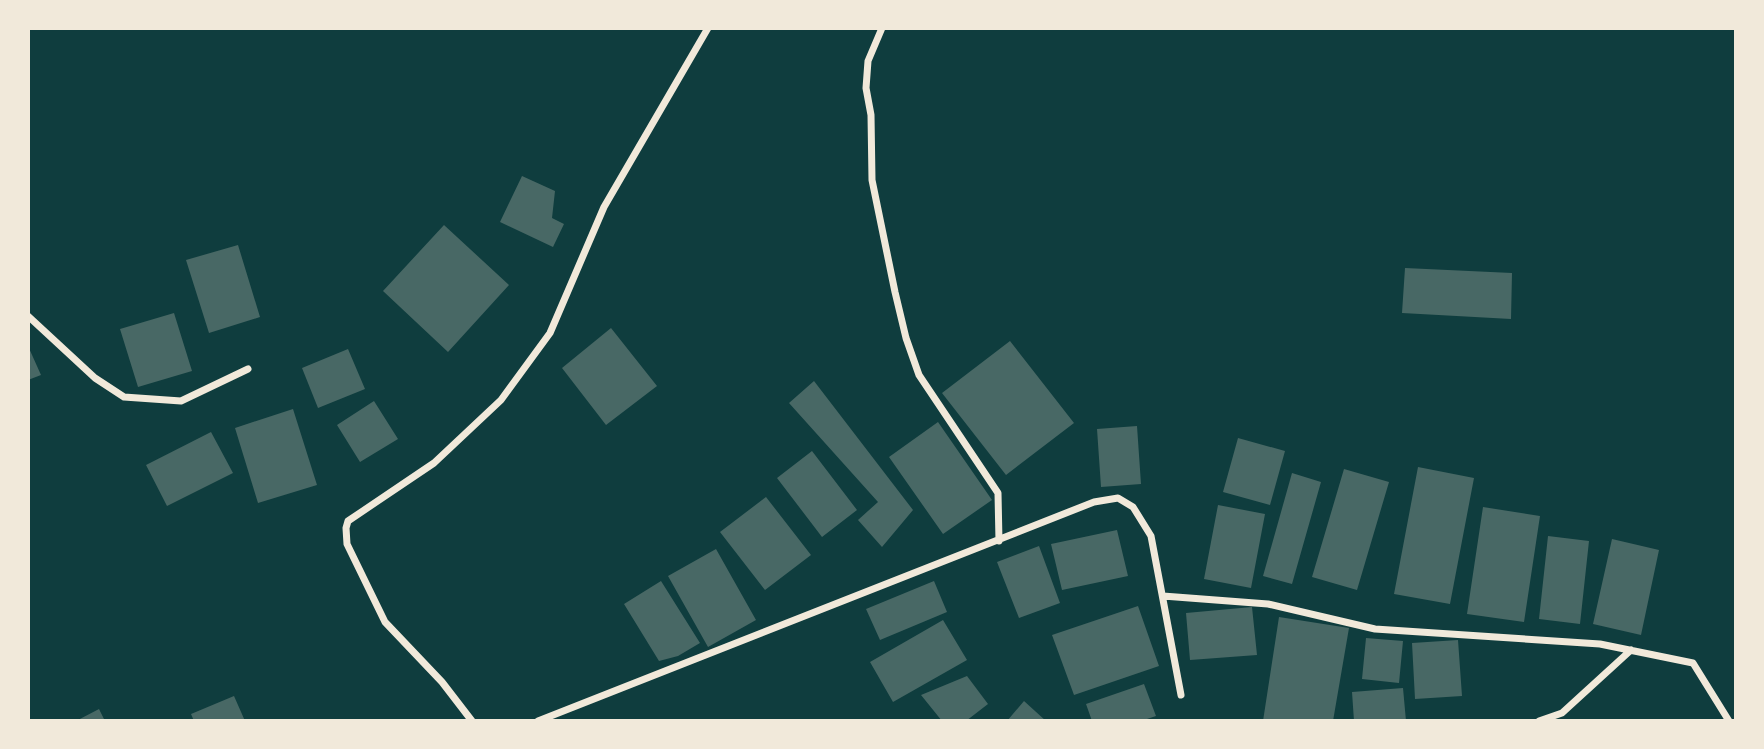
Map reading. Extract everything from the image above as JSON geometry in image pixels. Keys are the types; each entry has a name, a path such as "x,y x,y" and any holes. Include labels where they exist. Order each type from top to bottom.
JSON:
{"street":[{"path":"472,721 442,682 386,622 347,544 348,521 434,463 501,400 550,332 604,207 708,28"},
{"path":"882,28 868,61 866,88 871,115 872,180 895,292 919,376 998,493 999,541"},
{"path":"28,316 95,378 124,397 181,401 248,369"},
{"path":"538,721 1094,502 1118,498 1133,508 1152,536 1181,695"},
{"path":"1163,596 1269,604 1375,629 1600,644 1693,663 1729,721"},
{"path":"1539,721 1562,713 1631,650"}],"building":[{"path":"522,176 555,191 552,218 564,224 553,247 500,222"},
{"path":"444,225 509,285 448,352 383,291"},
{"path":"238,245 260,317 209,333 186,260"},
{"path":"1405,268 1512,273 1511,319 1402,313"},
{"path":"174,313 192,371 138,387 120,329"},
{"path":"611,328 657,386 606,425 562,368"},
{"path":"1010,341 1074,423 1006,475 942,393"},
{"path":"28,346 41,375 28,380"},
{"path":"348,349 365,389 318,408 302,368"},
{"path":"814,381 913,510 882,547 858,520 878,502 789,403"},
{"path":"374,401 398,439 360,462 337,425"},
{"path":"293,409 317,485 258,503 235,428"},
{"path":"938,422 992,500 943,534 889,457"},
{"path":"1137,426 1141,484 1101,487 1097,429"},
{"path":"211,432 233,473 167,506 146,465"},
{"path":"1238,438 1285,451 1270,505 1223,492"},
{"path":"812,451 857,510 822,537 777,478"},
{"path":"1418,467 1474,478 1450,604 1394,594"},
{"path":"1344,469 1389,482 1357,590 1312,577"},
{"path":"1292,473 1321,482 1292,584 1263,576"},
{"path":"766,497 811,555 765,590 720,532"},
{"path":"1218,505 1265,514 1251,588 1204,579"},
{"path":"1483,507 1540,516 1524,622 1467,614"},
{"path":"1117,530 1128,576 1062,590 1051,544"},
{"path":"1548,536 1589,541 1580,624 1539,619"},
{"path":"1612,539 1659,550 1641,635 1593,624"},
{"path":"1039,546 1060,603 1019,618 997,562"},
{"path":"716,549 756,620 708,647 668,576"},
{"path":"661,581 700,643 678,656 659,661 624,604"},
{"path":"934,581 947,612 880,640 866,609"},
{"path":"1138,606 1159,666 1074,695 1052,635"},
{"path":"1252,607 1257,655 1190,660 1186,613"},
{"path":"1279,617 1349,628 1333,721 1263,721"},
{"path":"943,620 967,660 893,702 870,662"},
{"path":"1366,638 1403,641 1399,683 1362,679"},
{"path":"1458,640 1462,696 1415,699 1412,643"},
{"path":"967,676 988,704 966,721 942,721 921,695"},
{"path":"1144,684 1156,716 1141,721 1092,721 1086,704"},
{"path":"1403,688 1406,721 1354,721 1352,692"},
{"path":"234,696 245,721 194,721 191,714"},
{"path":"1024,701 1046,721 1007,721"},
{"path":"99,709 105,721 76,721"}]}
